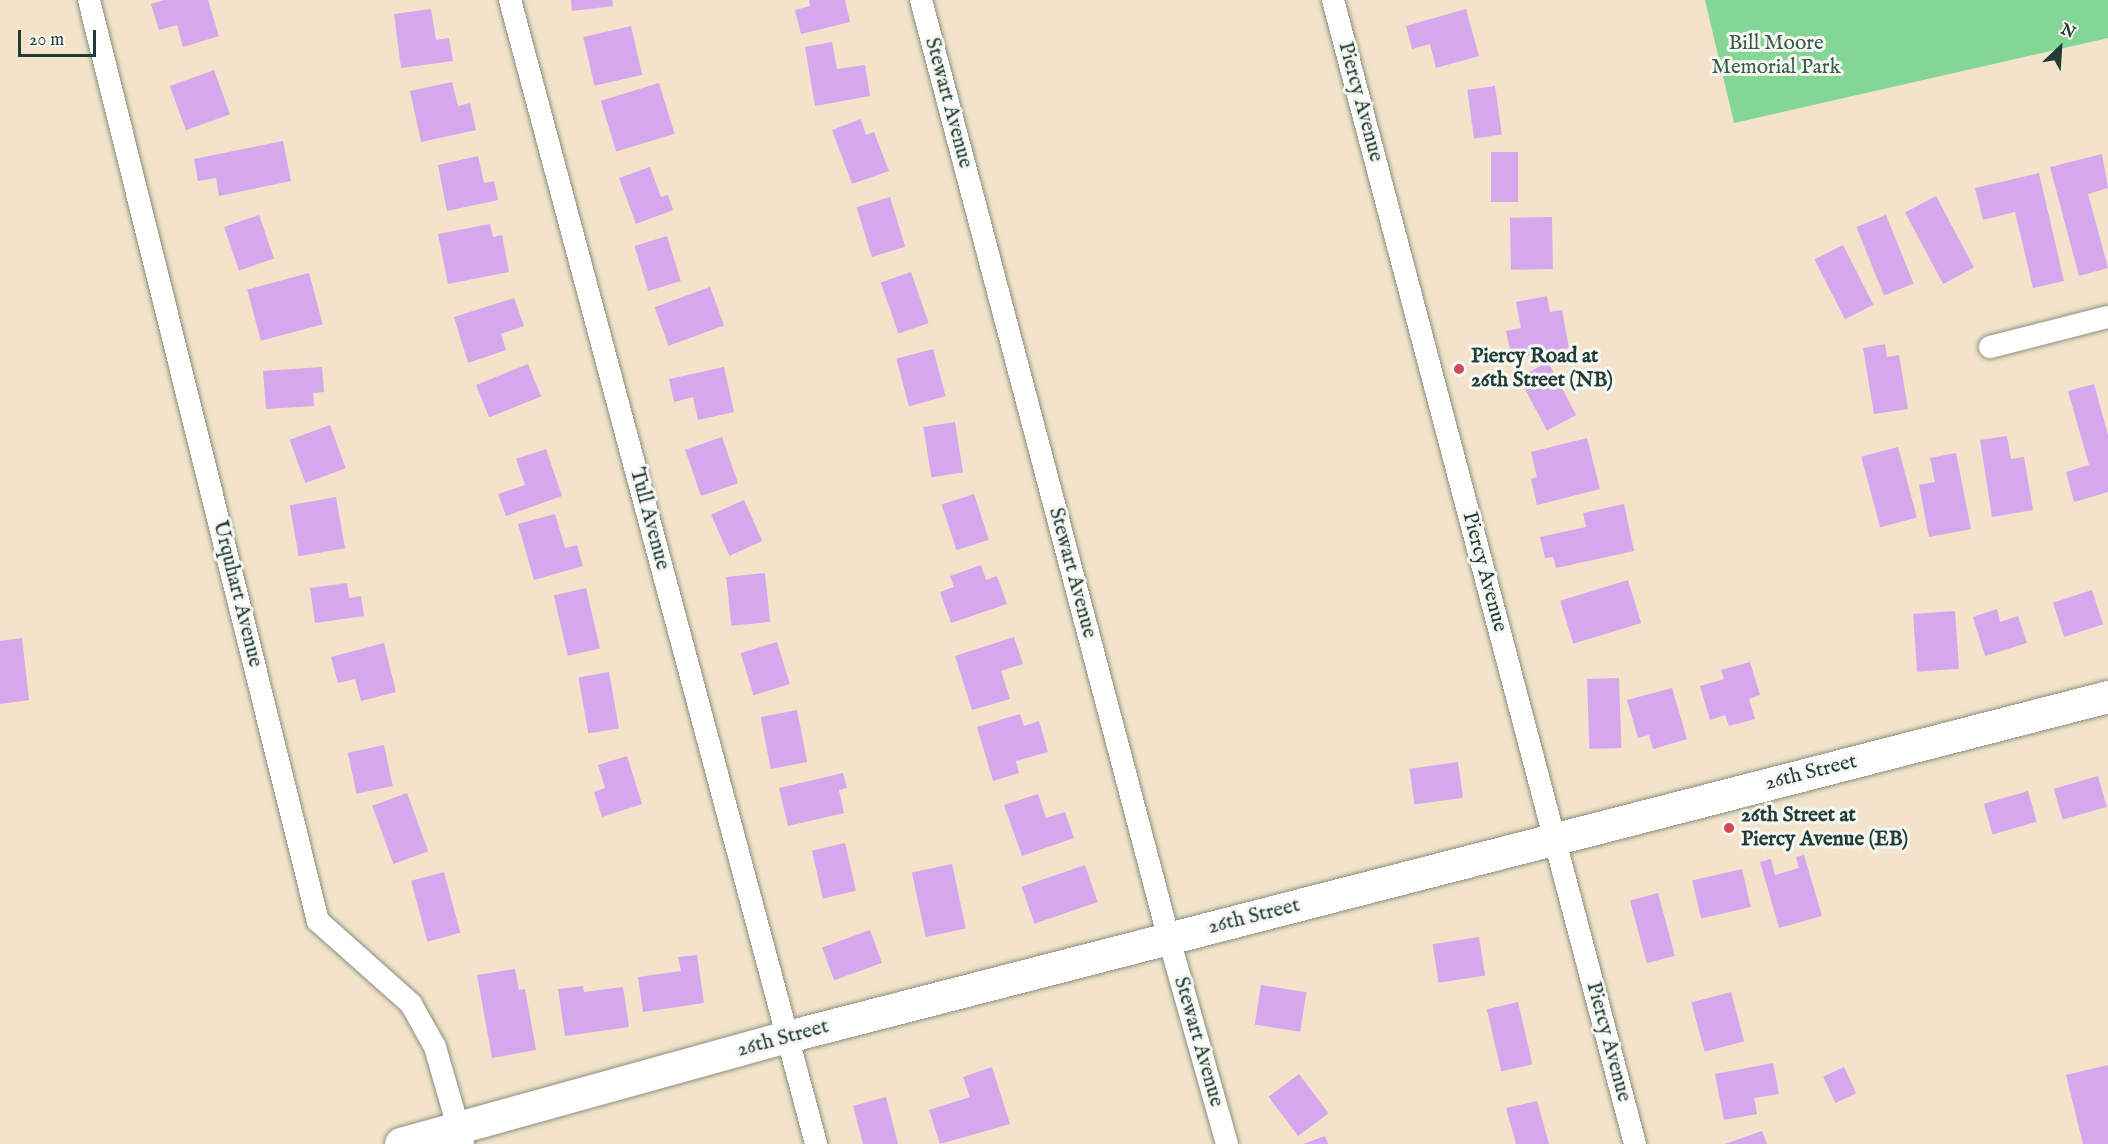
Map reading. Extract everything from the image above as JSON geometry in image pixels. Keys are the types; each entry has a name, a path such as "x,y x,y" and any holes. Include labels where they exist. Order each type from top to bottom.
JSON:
{"street":[{"name":"Urquhart Avenue","path":"89,0 318,921 411,1004 435,1047 461,1137"},
{"name":"Tull Avenue","path":"510,0 816,1144"},
{"name":"Stewart Avenue","path":"921,0 1169,939 1227,1144"},
{"name":"Piercy Avenue","path":"1333,0 1635,1144"},
{"path":"1990,347 2108,317"},
{"name":"26th Street","path":"401,1144 461,1137 788,1037 2108,697"}],"green space":[{"name":"Bill Moore Memorial Park","path":"1705,0 2108,0 2108,38 1734,123"}],"building":[{"path":"164,0 208,0 219,36 183,47 177,25 159,30 151,4"},
{"path":"571,0 612,0 613,6 572,11"},
{"path":"809,0 845,0 850,22 801,34 795,10 810,6"},
{"path":"431,9 436,40 449,38 453,61 401,68 394,14"},
{"path":"1466,9 1479,56 1436,68 1430,44 1412,49 1406,26"},
{"path":"631,26 642,75 595,86 583,37"},
{"path":"832,42 837,69 865,65 870,96 815,106 805,47"},
{"path":"214,70 230,114 186,130 170,86"},
{"path":"452,82 458,106 470,103 476,130 421,142 410,91"},
{"path":"659,83 674,134 616,152 601,101"},
{"path":"1495,86 1502,135 1474,138 1467,90"},
{"path":"861,119 866,135 874,132 889,171 852,184 832,130"},
{"path":"283,141 291,181 219,196 216,178 198,181 194,159"},
{"path":"1491,152 1518,152 1518,202 1491,202"},
{"path":"2102,154 2108,188 2088,194 2108,268 2079,276 2050,167"},
{"path":"478,156 484,183 494,181 498,200 447,211 438,165"},
{"path":"650,167 661,197 668,195 673,210 636,224 619,178"},
{"path":"2039,173 2064,281 2033,288 2015,212 1983,220 1975,188"},
{"path":"1936,196 1974,268 1943,284 1905,212"},
{"path":"890,197 905,247 872,257 857,207"},
{"path":"259,215 274,258 239,271 224,227"},
{"path":"1886,215 1914,284 1884,296 1856,227"},
{"path":"1552,217 1553,269 1511,270 1510,218"},
{"path":"490,224 493,237 502,235 509,272 448,284 438,234"},
{"path":"667,236 681,281 648,291 634,246"},
{"path":"1843,245 1873,305 1845,319 1814,260"},
{"path":"911,272 929,323 898,333 881,282"},
{"path":"309,273 323,324 261,341 247,290"},
{"path":"710,287 724,326 669,346 655,307"},
{"path":"1547,296 1550,312 1562,310 1569,348 1512,359 1506,331 1521,328 1516,302"},
{"path":"514,298 524,326 501,334 506,350 468,363 454,317"},
{"path":"1885,344 1887,357 1899,355 1908,409 1874,414 1863,348"},
{"path":"933,349 946,396 909,406 896,359"},
{"path":"1548,362 1576,415 1547,430 1519,377"},
{"path":"528,364 541,396 489,417 476,385"},
{"path":"322,367 324,392 313,393 314,406 266,409 263,371"},
{"path":"724,367 734,412 698,420 693,397 674,402 669,379"},
{"path":"2094,384 2108,435 2108,492 2074,502 2066,472 2089,465 2068,391"},
{"path":"955,422 963,472 931,477 923,427"},
{"path":"330,425 346,468 305,483 290,440"},
{"path":"2007,436 2011,459 2024,457 2033,510 1992,517 1980,440"},
{"path":"722,437 738,483 701,496 685,450"},
{"path":"1587,438 1600,489 1537,505 1531,479 1537,477 1531,452"},
{"path":"1898,447 1917,518 1880,527 1861,457"},
{"path":"546,449 562,496 506,516 498,494 525,485 516,459"},
{"path":"1956,453 1971,529 1929,537 1919,485 1935,482 1930,458"},
{"path":"974,494 989,540 956,550 942,505"},
{"path":"336,497 345,548 299,556 290,505"},
{"path":"744,500 762,541 729,556 711,515"},
{"path":"1624,504 1634,551 1556,568 1553,557 1545,558 1540,537 1586,527 1583,513"},
{"path":"555,514 565,548 577,545 583,566 534,580 518,524"},
{"path":"981,565 986,580 997,576 1007,604 951,623 940,592 954,587 950,576"},
{"path":"765,573 770,622 731,626 726,577"},
{"path":"1628,580 1641,623 1573,644 1560,601"},
{"path":"347,583 349,598 361,596 364,616 315,623 310,588"},
{"path":"586,588 600,648 568,656 554,595"},
{"path":"2092,590 2103,624 2064,637 2053,603"},
{"path":"1997,609 2000,622 2018,616 2027,643 1985,656 1973,617"},
{"path":"1955,611 1959,669 1917,672 1913,614"},
{"path":"1014,637 1023,664 1001,671 1010,699 972,710 955,656"},
{"path":"22,638 29,700 0,704 0,641"},
{"path":"777,642 790,684 754,695 741,653"},
{"path":"384,643 396,692 361,701 355,679 338,683 331,657"},
{"path":"1750,662 1760,695 1749,699 1755,719 1729,726 1725,715 1710,720 1700,686 1724,679 1721,670"},
{"path":"609,672 619,728 588,734 578,677"},
{"path":"1619,678 1621,748 1589,749 1587,679"},
{"path":"1672,688 1687,739 1653,749 1649,735 1638,738 1627,700"},
{"path":"797,710 807,762 771,769 761,717"},
{"path":"1020,714 1024,726 1039,721 1048,752 1016,761 1019,773 993,781 977,727"},
{"path":"384,745 393,786 357,794 348,753"},
{"path":"627,756 642,804 602,817 594,792 605,788 598,765"},
{"path":"1458,762 1463,798 1414,804 1409,769"},
{"path":"843,773 847,788 839,790 844,813 788,826 779,788"},
{"path":"2098,776 2107,807 2063,819 2054,789"},
{"path":"2028,791 2037,822 1993,834 1984,804"},
{"path":"407,793 428,851 393,864 372,806"},
{"path":"1038,794 1046,818 1065,812 1074,838 1022,856 1004,805"},
{"path":"845,843 856,891 823,898 812,851"},
{"path":"1804,855 1822,916 1779,928 1760,862 1771,859 1775,875 1799,868 1796,857"},
{"path":"952,864 966,929 926,937 912,873"},
{"path":"1085,865 1098,902 1034,924 1022,887"},
{"path":"1742,869 1751,907 1701,918 1692,880"},
{"path":"444,872 460,933 427,942 411,881"},
{"path":"1658,893 1675,956 1647,963 1630,901"},
{"path":"870,930 882,963 834,980 822,947"},
{"path":"1479,937 1485,976 1439,983 1433,944"},
{"path":"697,955 704,1003 643,1012 638,977 681,971 678,957"},
{"path":"515,969 519,990 525,989 536,1050 492,1058 477,975"},
{"path":"1261,985 1306,992 1300,1032 1255,1025"},
{"path":"583,986 584,992 623,987 629,1027 565,1036 558,989"},
{"path":"1731,992 1744,1041 1705,1052 1691,1003"},
{"path":"1518,1002 1532,1064 1501,1072 1487,1009"},
{"path":"1773,1063 1779,1094 1754,1098 1757,1114 1724,1120 1715,1074"},
{"path":"2108,1065 2108,1144 2083,1144 2066,1075"},
{"path":"992,1067 1010,1124 940,1144 929,1110 970,1097 963,1077"},
{"path":"1844,1067 1856,1093 1835,1103 1823,1077"},
{"path":"1299,1074 1328,1113 1298,1136 1269,1097"},
{"path":"886,1097 898,1144 863,1144 853,1106"},
{"path":"1537,1101 1549,1144 1516,1144 1506,1108"},
{"path":"1762,1131 1767,1144 1725,1144"},
{"path":"1325,1136 1328,1144 1303,1144"}],"place":[{"name":"Piercy Road at 26th Street (NB)","path":"1459,369"},
{"name":"26th Street at Piercy Avenue (EB)","path":"1729,828"}]}
